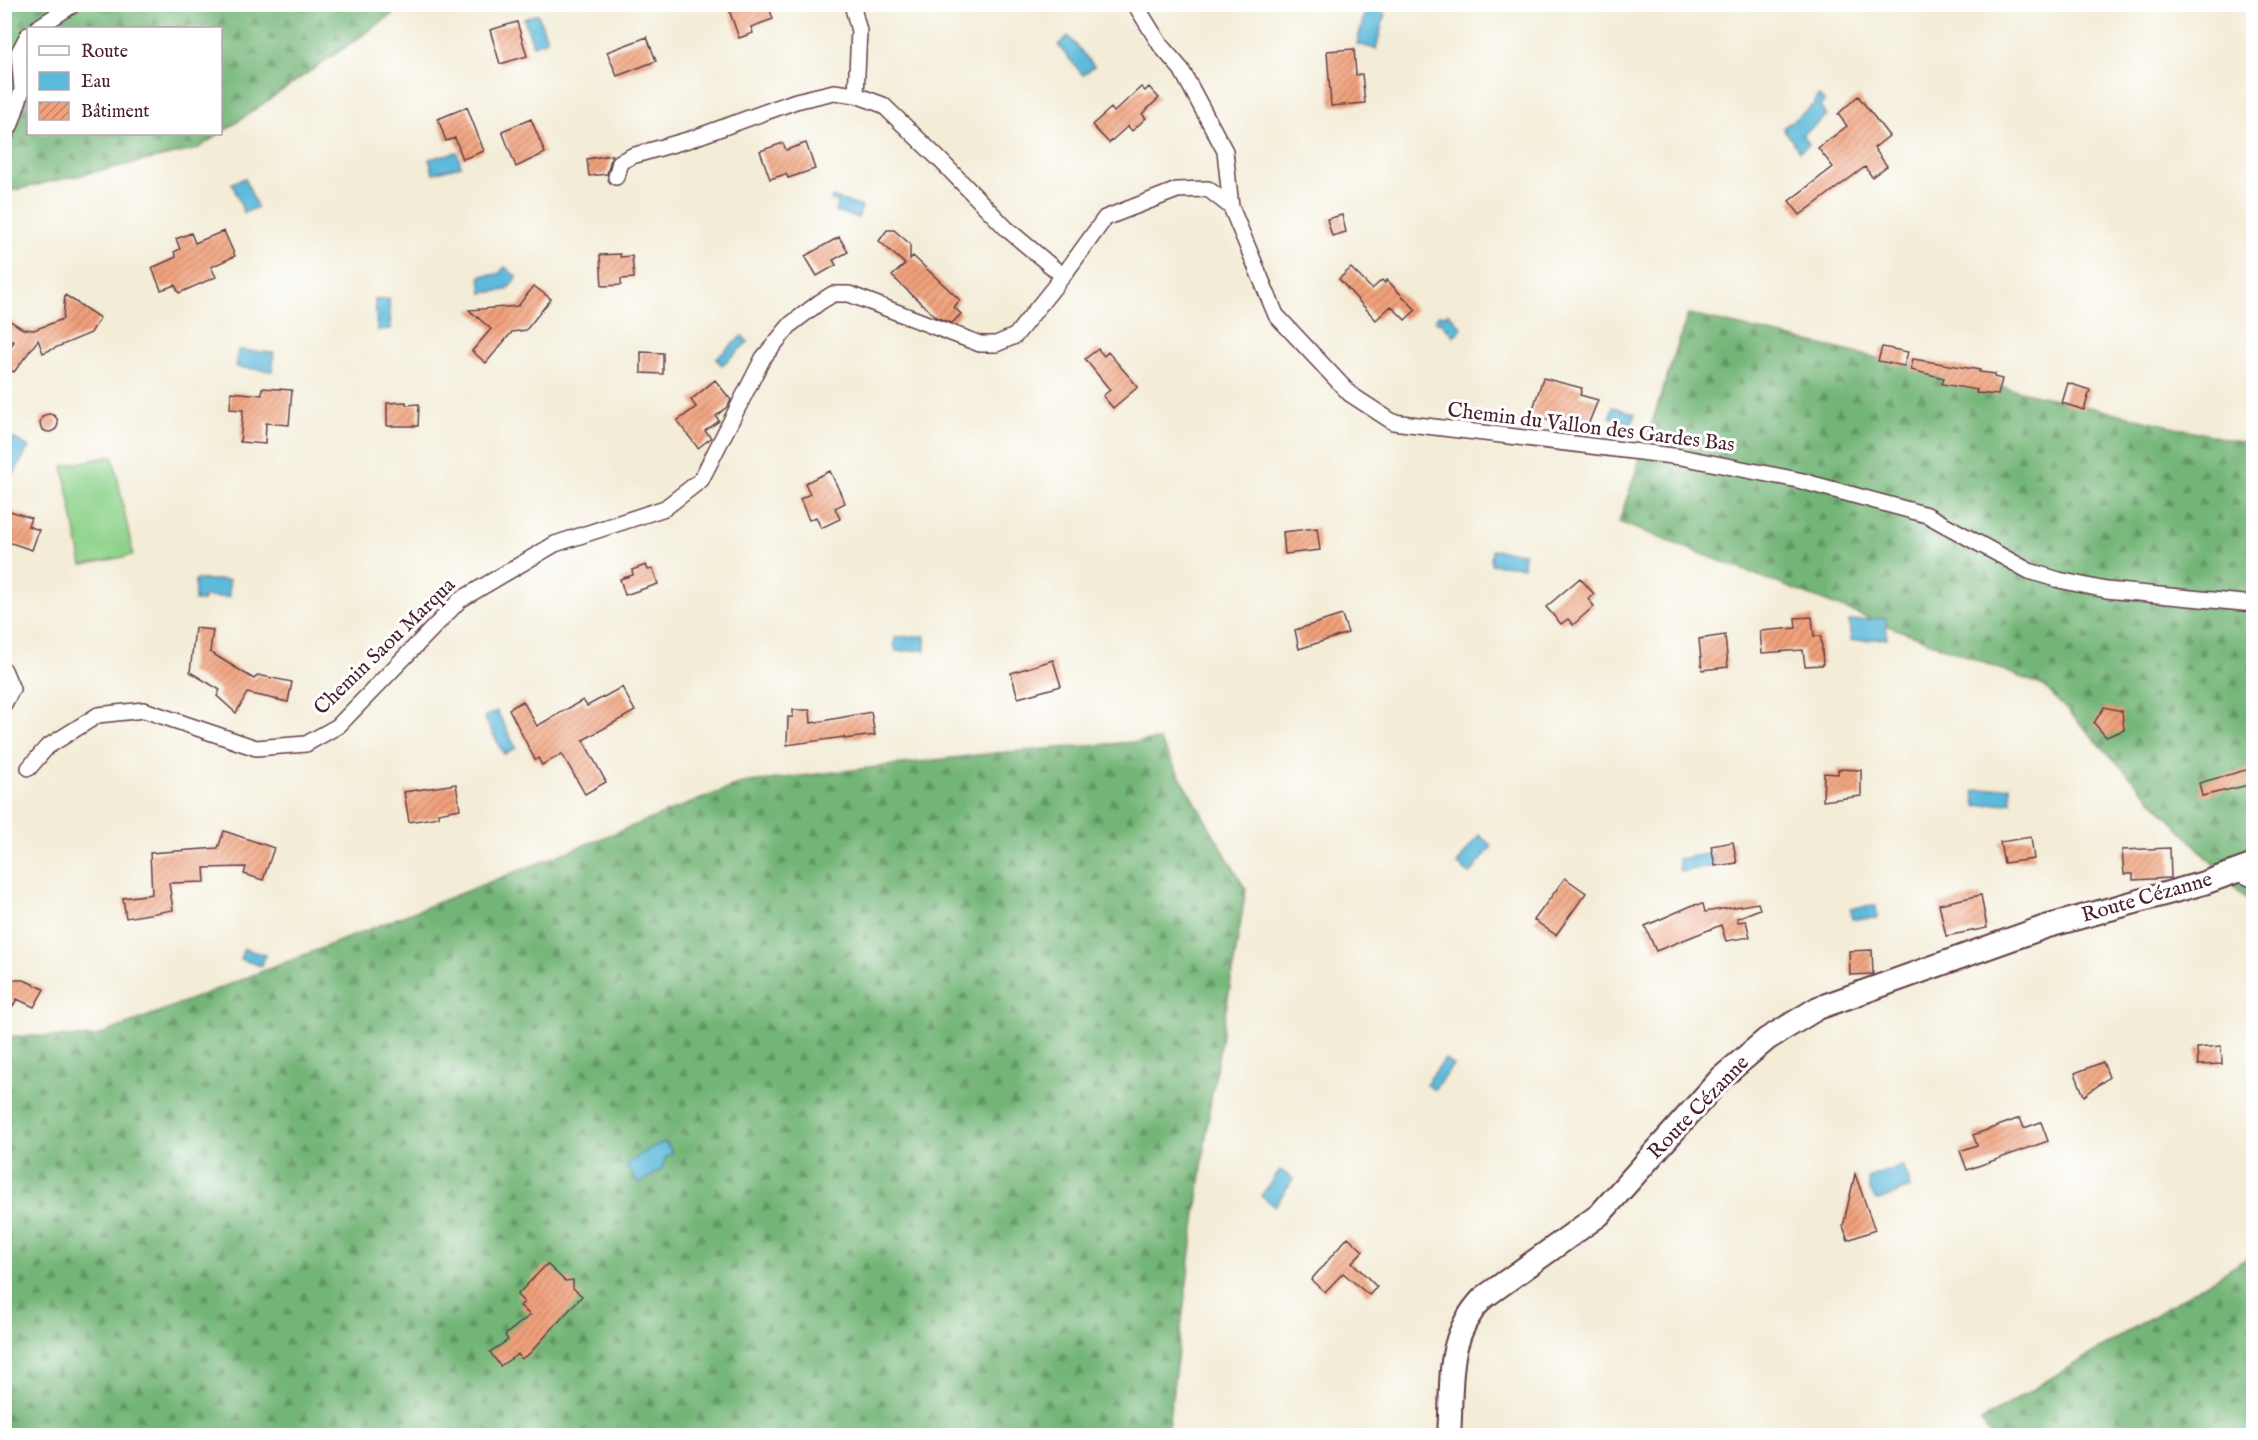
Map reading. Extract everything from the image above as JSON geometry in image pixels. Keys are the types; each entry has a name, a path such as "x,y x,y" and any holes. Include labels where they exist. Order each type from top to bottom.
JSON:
{"street":[{"path":"39,27 74,4"},
{"path":"852,4 859,31 859,75 856,95"},
{"name":"Chemin du Vallon des Gardes Bas","path":"1135,4 1161,46 1180,69 1225,151 1231,207 1276,315 1350,394 1393,422 1681,457 1798,480 1927,515 2029,571 2059,580 2106,590 2253,604"},
{"path":"4,138 22,90 19,52 27,37"},
{"path":"616,177 620,162 632,156 796,101 834,92 856,95 883,105 1007,229 1063,276 1105,218 1177,190 1208,189 1231,207"},
{"name":"Chemin Saou Marqua","path":"29,768 47,747 98,715 144,710 256,748 306,744 338,726 460,600 555,544 665,508 701,480 763,358 791,324 833,294 849,294 980,344 996,344 1015,336 1063,276"},
{"path":"4,670 12,689 4,704"},
{"name":"Route Cézanne","path":"1449,1436 1453,1354 1470,1311 1483,1298 1599,1215 1721,1078 1767,1039 1818,1008 2045,927 2248,872"}],"green space":[{"path":"4,5 406,5 222,132 222,27 27,27 27,135 218,135 197,149 5,192"},
{"path":"1688,314 2253,445 2253,906 2044,686 1619,522"},
{"path":"113,456 133,555 82,565 63,466"},
{"path":"1159,740 1246,890 1210,1106 1167,1435 5,1436 5,1036 95,1037 742,783 995,753"},
{"path":"2253,1255 2253,1435 1990,1435 1981,1421"}],"water":[{"path":"1366,8 1385,13 1376,49 1357,44"},
{"path":"538,14 547,40 533,45 524,19"},
{"path":"1068,36 1094,66 1083,75 1058,45"},
{"path":"1819,96 1824,101 1820,107 1827,116 1802,135 1809,144 1800,151 1783,128 1815,104"},
{"path":"457,152 461,166 433,173 429,159"},
{"path":"245,178 257,207 244,213 232,183"},
{"path":"832,197 862,207 858,218 835,211 838,202 831,200"},
{"path":"505,267 517,277 507,290 482,293 480,276 499,274"},
{"path":"389,299 391,329 377,330 375,300"},
{"path":"1448,313 1462,328 1454,336 1440,321 1438,323 1435,319 1440,314 1443,316"},
{"path":"742,336 748,342 722,365 716,359"},
{"path":"238,350 274,353 272,371 236,367"},
{"path":"1613,407 1635,414 1632,424 1610,417"},
{"path":"13,438 29,447 13,475 5,470 5,454"},
{"path":"1492,550 1524,553 1523,567 1491,564"},
{"path":"195,580 229,580 229,597 203,597 203,601 195,601"},
{"path":"1886,618 1887,638 1851,641 1849,621"},
{"path":"925,636 925,650 896,651 894,643 896,637"},
{"path":"497,711 516,748 504,754 484,717"},
{"path":"2010,786 2011,802 1976,806 1974,791"},
{"path":"1479,835 1492,846 1470,874 1457,864"},
{"path":"1712,853 1715,866 1680,872 1678,859"},
{"path":"1876,906 1877,918 1852,919 1851,908"},
{"path":"244,949 265,955 262,966 240,959"},
{"path":"1445,1059 1453,1065 1434,1090 1426,1084"},
{"path":"665,1142 673,1153 666,1157 661,1170 639,1184 626,1165 651,1148"},
{"path":"1902,1166 1908,1176 1910,1188 1876,1201 1870,1190 1868,1178"},
{"path":"1280,1170 1293,1179 1275,1206 1261,1196"}],"building":[{"path":"727,4 768,4 773,19 751,27 753,33 739,38"},
{"path":"517,22 527,56 500,64 490,30"},
{"path":"647,37 656,61 617,76 607,52"},
{"path":"1354,49 1356,75 1362,74 1365,103 1331,106 1327,51"},
{"path":"1141,87 1145,91 1149,87 1159,98 1142,114 1146,118 1132,131 1128,126 1109,143 1092,125 1111,108 1114,112"},
{"path":"1858,96 1889,136 1874,148 1887,166 1872,177 1865,167 1800,215 1789,201 1833,167 1818,148 1847,126 1838,114"},
{"path":"467,107 484,151 463,159 455,138 446,141 438,119"},
{"path":"531,119 545,153 516,167 502,131"},
{"path":"783,143 786,150 806,143 815,169 788,178 786,174 770,179 760,151"},
{"path":"612,155 607,174 589,176 587,159"},
{"path":"1342,215 1346,232 1332,236 1327,219"},
{"path":"887,230 894,230 910,244 910,259 913,256 960,300 954,307 961,314 952,323 936,317 892,276 905,264 879,241"},
{"path":"224,231 235,256 211,267 216,277 179,293 175,285 161,290 152,268 176,257 174,252 180,249 176,239 191,233 195,243"},
{"path":"839,237 848,252 833,260 836,265 817,276 805,256"},
{"path":"620,254 620,257 632,256 634,278 621,279 621,285 602,286 600,255"},
{"path":"1351,268 1372,289 1382,280 1385,283 1387,280 1416,310 1405,320 1391,306 1376,320 1339,279"},
{"path":"534,286 551,299 526,330 512,332 486,363 472,351 491,329 469,310 518,306"},
{"path":"65,295 100,318 91,333 43,353 38,340 14,372 4,366 4,355 14,342 4,335 4,317 23,329 34,330 63,319"},
{"path":"1882,347 1908,352 1904,366 1878,361"},
{"path":"1098,349 1104,356 1108,352 1138,387 1113,408 1103,396 1110,390 1085,359"},
{"path":"641,352 663,353 663,374 641,373"},
{"path":"1913,359 1995,374 1994,377 2002,379 1998,395 1976,393 1977,390 1942,384 1944,378 1911,370"},
{"path":"1543,378 1582,388 1580,395 1598,400 1586,430 1531,415"},
{"path":"715,380 731,400 728,406 716,416 719,421 705,431 711,438 698,448 677,421 696,407 691,400"},
{"path":"2068,383 2090,390 2084,410 2062,403"},
{"path":"262,388 292,390 289,425 266,423 265,444 240,442 243,410 230,409 231,392 262,395"},
{"path":"406,402 406,405 419,404 418,426 387,426 387,403"},
{"path":"49,414 55,417 58,423 55,429 49,432 43,429 40,423 43,417"},
{"path":"830,471 845,503 835,508 840,519 821,528 816,517 809,520 800,499 810,494 805,483"},
{"path":"4,509 31,518 28,526 39,530 32,550 8,542 4,527"},
{"path":"1317,528 1320,550 1285,554 1283,532"},
{"path":"646,565 648,570 653,569 658,584 625,595 620,579 633,575 632,570"},
{"path":"1580,578 1594,594 1588,599 1594,606 1573,625 1568,619 1561,624 1546,607"},
{"path":"1342,615 1348,633 1299,649 1295,630"},
{"path":"1812,617 1814,636 1821,636 1823,665 1805,666 1803,650 1762,653 1760,631 1796,628 1795,618"},
{"path":"195,628 213,630 210,652 254,679 258,675 292,682 288,702 247,693 236,713 217,696 220,690 190,672"},
{"path":"1725,635 1728,667 1702,670 1699,639"},
{"path":"1053,660 1061,686 1018,698 1011,673"},
{"path":"622,687 635,711 583,740 606,782 585,794 562,754 542,765 538,758 535,760 509,709 523,701 537,726 583,700 587,706"},
{"path":"2104,707 2122,711 2124,730 2106,737 2094,723"},
{"path":"793,710 810,710 811,723 871,712 875,735 787,745 788,717 793,717"},
{"path":"2253,768 2253,784 2202,796 2199,783"},
{"path":"1838,769 1861,770 1861,796 1823,801 1824,773 1838,774"},
{"path":"456,784 460,809 438,813 439,817 409,822 404,792"},
{"path":"224,831 274,848 263,880 244,874 246,867 204,868 205,882 169,883 173,910 126,918 123,898 152,894 150,853 218,848"},
{"path":"2031,837 2034,859 2004,863 2000,842"},
{"path":"1733,842 1737,863 1715,866 1711,846"},
{"path":"2170,848 2171,878 2133,880 2133,874 2124,874 2122,850"},
{"path":"1565,878 1586,893 1556,935 1534,920"},
{"path":"1981,895 1987,928 1946,936 1939,904"},
{"path":"1758,903 1760,909 1737,918 1738,922 1746,921 1750,937 1726,941 1721,925 1656,951 1645,926 1693,905 1703,904 1705,912"},
{"path":"1872,950 1873,974 1850,975 1849,951"},
{"path":"4,980 24,980 44,989 34,1007 17,999 4,1021"},
{"path":"2221,1046 2222,1064 2198,1065 2197,1048"},
{"path":"2103,1062 2109,1077 2084,1096 2075,1073"},
{"path":"2020,1118 2024,1128 2041,1122 2048,1141 1967,1170 1960,1151 1977,1145 1973,1135"},
{"path":"1855,1174 1875,1230 1848,1240 1843,1226"},
{"path":"1348,1237 1363,1251 1352,1262 1377,1287 1369,1295 1343,1273 1325,1292 1311,1280"},
{"path":"547,1264 565,1281 573,1280 573,1288 582,1296 529,1354 521,1359 518,1354 500,1366 490,1352 508,1340 505,1335 530,1315 520,1306 524,1302 517,1295"}]}
